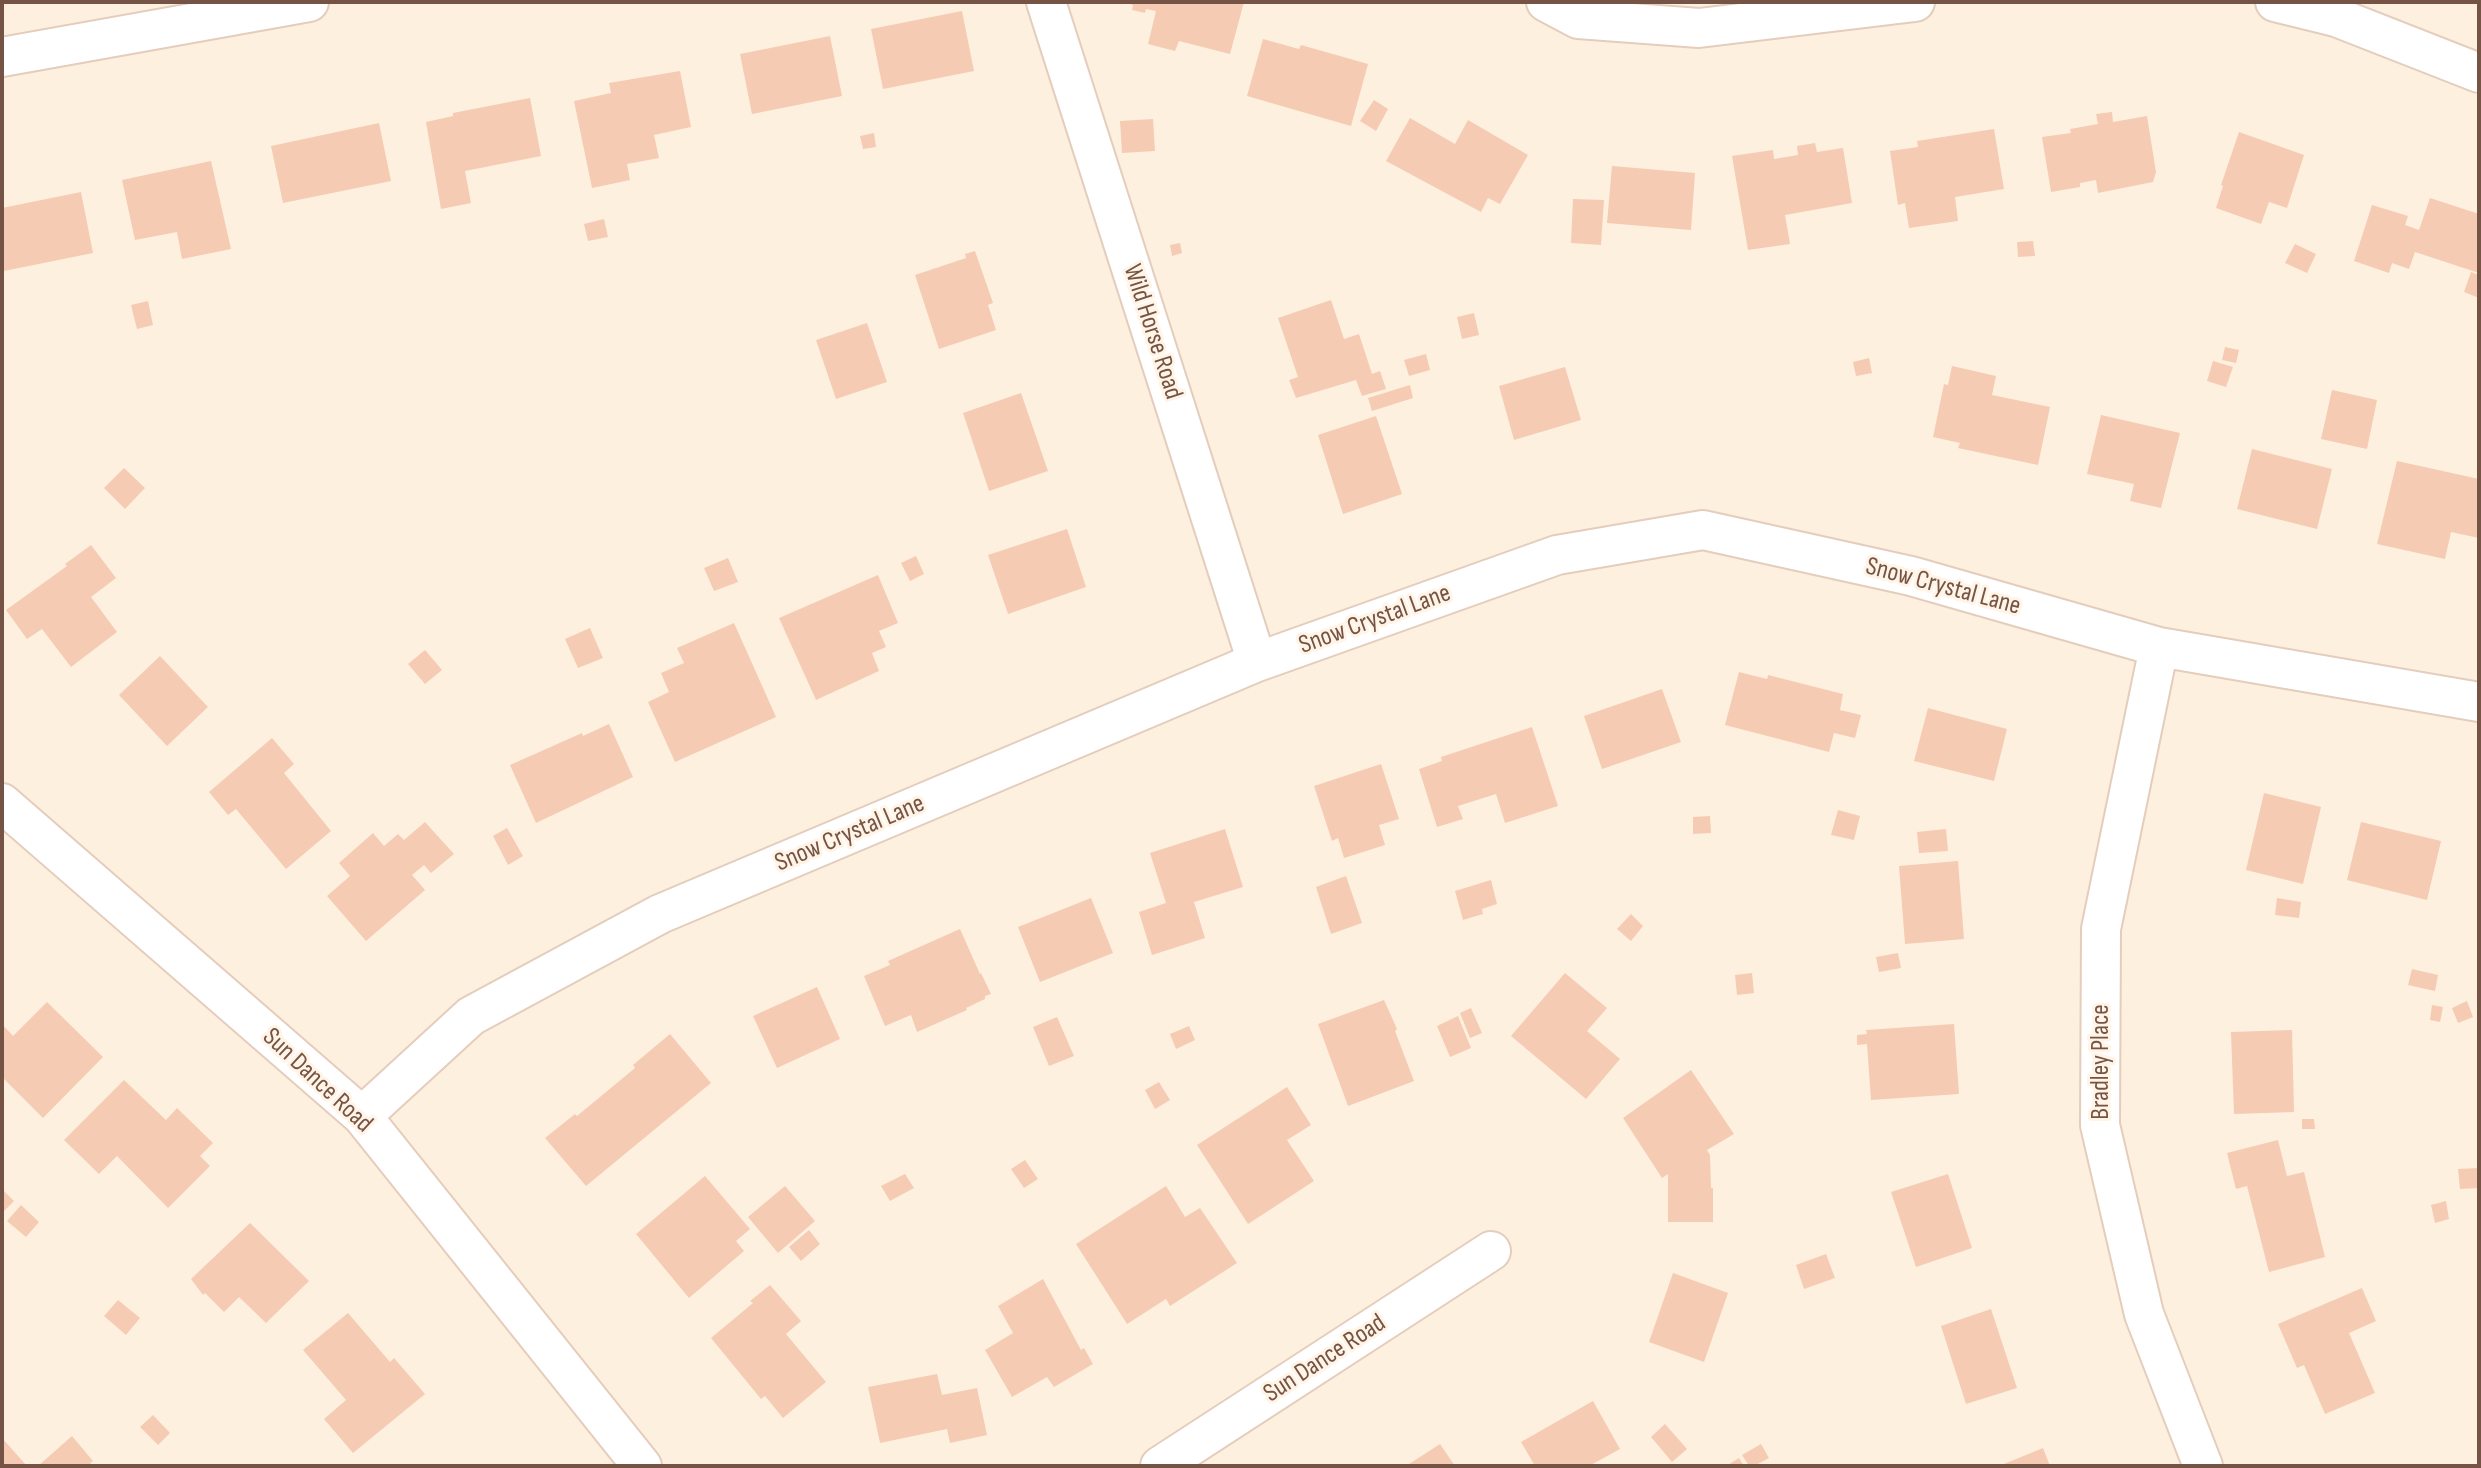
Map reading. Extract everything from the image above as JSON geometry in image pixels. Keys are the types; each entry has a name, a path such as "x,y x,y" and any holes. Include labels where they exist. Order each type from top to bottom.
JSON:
{"street":[{"path":"2,57 309,2"},
{"name":"Wild Horse Road","path":"1046,2 1258,662"},
{"path":"1546,2 1578,19 1699,27 1915,2"},
{"path":"2275,2 2336,16 2479,73"},
{"name":"Snow Crystal Lane","path":"362,1116 471,1016 660,914 1258,662 1558,555 1703,530 1910,576 2159,647 2479,702"},
{"name":"Bradley Place","path":"2159,647 2101,929 2099,1125 2144,1314 2203,1466"},
{"name":"Sun Dance Road","path":"2,803 362,1116 642,1466"},
{"name":"Sun Dance Road","path":"1160,1466 1491,1251"}],"building":[{"path":"1124,2 1244,2 1230,54 1179,41 1175,51 1148,44 1156,11 1146,9 1145,13 1132,10 1133,5"},
{"path":"962,11 974,71 883,89 871,29"},
{"path":"830,36 842,96 752,114 740,54"},
{"path":"1263,39 1299,49 1301,45 1368,64 1351,126 1247,96"},
{"path":"680,71 691,127 654,135 659,158 627,164 630,180 592,188 574,101 611,93 609,83"},
{"path":"530,98 541,156 465,171 471,203 441,209 426,122 453,116 453,113"},
{"path":"1374,100 1388,109 1376,131 1360,121"},
{"path":"2112,112 2113,122 2147,116 2156,172 2153,182 2098,193 2096,180 2080,183 2080,187 2051,192 2042,137 2071,133 2070,129 2098,124 2096,114"},
{"path":"1410,118 1455,144 1468,120 1528,155 1500,204 1488,198 1481,212 1386,161"},
{"path":"1153,119 1155,151 1122,153 1120,121"},
{"path":"379,123 391,181 283,203 271,146"},
{"path":"1994,129 2004,189 1955,197 1958,221 1909,228 1905,203 1898,205 1890,151 1918,147 1917,141"},
{"path":"2239,132 2304,155 2287,208 2269,202 2261,224 2216,208"},
{"path":"874,133 876,147 863,149 860,136"},
{"path":"1815,143 1817,152 1843,148 1852,203 1785,215 1790,244 1748,250 1732,156 1773,150 1774,159 1798,155 1797,146"},
{"path":"211,161 231,249 182,259 177,232 135,240 122,180"},
{"path":"1612,166 1695,173 1691,230 1607,223"},
{"path":"81,192 93,253 4,271 2,208"},
{"path":"2430,198 2479,214 2479,273 2415,252 2409,269 2392,263 2389,273 2354,261 2372,205 2408,216 2405,225 2419,230"},
{"path":"1573,199 1604,200 1601,245 1571,243"},
{"path":"604,219 608,237 588,241 584,224"},
{"path":"2033,241 2035,256 2018,257 2017,242"},
{"path":"1180,243 1182,253 1172,256 1170,245"},
{"path":"2295,244 2316,254 2307,273 2285,263"},
{"path":"975,251 993,303 988,305 996,330 939,349 915,275 966,258 965,254"},
{"path":"2471,272 2479,275 2479,298 2464,292"},
{"path":"1331,300 1344,339 1359,334 1372,374 1380,371 1386,389 1362,396 1356,380 1296,398 1289,380 1298,377 1278,318"},
{"path":"148,301 153,325 137,329 131,305"},
{"path":"1474,313 1479,335 1462,339 1457,317"},
{"path":"867,323 887,382 836,399 816,340"},
{"path":"2225,347 2239,350 2236,363 2222,360"},
{"path":"1426,354 1430,370 1409,376 1404,360"},
{"path":"1869,358 1872,373 1856,376 1853,362"},
{"path":"2213,361 2233,367 2226,387 2207,381"},
{"path":"1952,366 1996,376 1992,395 2050,407 2038,465 1958,448 1960,443 1933,437 1944,384 1948,385"},
{"path":"1565,367 1581,420 1514,440 1499,386"},
{"path":"1410,385 1413,398 1372,411 1368,398"},
{"path":"2332,390 2377,400 2367,449 2321,439"},
{"path":"1021,393 1048,471 989,491 963,413"},
{"path":"2101,415 2180,433 2161,508 2130,501 2134,484 2087,474"},
{"path":"1376,416 1402,494 1343,514 1318,435"},
{"path":"2252,449 2332,469 2317,529 2237,509"},
{"path":"2397,461 2479,479 2479,538 2451,532 2445,559 2377,544"},
{"path":"124,468 145,488 125,509 104,488"},
{"path":"1067,529 1086,587 1008,614 988,555"},
{"path":"91,545 116,578 91,597 117,632 71,667 42,629 27,639 6,610 67,566 65,564"},
{"path":"916,556 924,574 910,581 901,563"},
{"path":"728,558 738,582 714,591 704,568"},
{"path":"878,575 898,623 879,631 886,647 872,653 879,671 816,700 779,618"},
{"path":"734,623 776,717 675,762 648,702 669,692 661,673 684,663 677,648"},
{"path":"590,628 603,658 578,668 565,639"},
{"path":"425,650 442,670 425,684 408,664"},
{"path":"160,656 208,707 167,746 119,695"},
{"path":"1739,672 1767,679 1768,675 1843,694 1840,710 1861,715 1855,738 1834,733 1829,752 1725,725"},
{"path":"1662,689 1681,742 1602,769 1584,716"},
{"path":"1928,708 2007,729 1994,781 1914,761"},
{"path":"609,724 633,777 536,823 510,765"},
{"path":"1532,727 1558,806 1505,823 1496,794 1458,806 1463,819 1437,827 1419,769 1442,761 1441,757"},
{"path":"272,738 294,764 284,773 331,831 286,869 236,809 228,815 209,792"},
{"path":"1381,764 1399,819 1379,825 1385,845 1344,858 1338,838 1332,841 1314,786"},
{"path":"2264,793 2321,807 2303,884 2246,870"},
{"path":"1838,810 1860,816 1854,840 1831,835"},
{"path":"1710,816 1711,833 1693,834 1693,817"},
{"path":"425,822 454,854 431,873 424,865 412,875 425,890 366,941 327,896 350,876 339,863 373,833 384,846 398,834 404,840"},
{"path":"2361,822 2441,841 2427,900 2347,880"},
{"path":"507,828 523,856 508,865 493,836"},
{"path":"1225,829 1243,887 1194,902 1205,938 1152,955 1139,912 1166,903 1150,853"},
{"path":"1946,829 1948,851 1919,853 1917,832"},
{"path":"1958,861 1964,939 1905,944 1899,866"},
{"path":"1346,876 1362,923 1331,934 1316,887"},
{"path":"1491,880 1497,904 1482,909 1483,914 1463,920 1455,891"},
{"path":"1091,898 1113,953 1040,982 1018,927"},
{"path":"2277,898 2301,902 2299,918 2275,915"},
{"path":"1631,914 1643,926 1631,941 1617,929"},
{"path":"960,929 991,994 966,1008 967,1010 917,1032 911,1015 885,1026 864,976 890,965 888,961"},
{"path":"1898,953 1901,968 1879,972 1876,957"},
{"path":"2412,969 2438,975 2435,991 2408,985"},
{"path":"1565,973 1607,1008 1587,1031 1620,1059 1586,1099 1511,1036"},
{"path":"1752,973 1754,993 1737,995 1735,975"},
{"path":"817,987 840,1039 777,1068 753,1016"},
{"path":"1384,1000 1397,1029 1395,1031 1414,1081 1348,1106 1318,1024"},
{"path":"2467,1001 2473,1017 2458,1023 2452,1008"},
{"path":"47,1002 103,1057 43,1118 2,1077 2,1024 13,1036"},
{"path":"2432,1005 2443,1007 2440,1022 2430,1020"},
{"path":"1471,1008 1482,1033 1470,1038 1460,1013"},
{"path":"1458,1016 1471,1048 1450,1057 1437,1026"},
{"path":"1057,1017 1074,1056 1049,1066 1033,1027"},
{"path":"1954,1024 1959,1094 1871,1100 1867,1044 1857,1045 1857,1035 1867,1034 1866,1030"},
{"path":"1189,1026 1195,1040 1176,1049 1170,1034"},
{"path":"2292,1030 2294,1112 2234,1114 2231,1032"},
{"path":"670,1034 711,1083 586,1186 545,1138 575,1114 577,1116 635,1068 633,1065"},
{"path":"1691,1070 1734,1134 1707,1150 1710,1155 1713,1188 1713,1222 1668,1222 1668,1174 1662,1178 1623,1118"},
{"path":"124,1080 166,1120 177,1108 213,1143 200,1156 210,1166 168,1208 117,1156 99,1174 64,1140"},
{"path":"1159,1082 1170,1100 1155,1109 1145,1090"},
{"path":"1287,1087 1311,1125 1287,1140 1314,1181 1248,1224 1197,1145"},
{"path":"2302,1119 2314,1119 2315,1129 2302,1129"},
{"path":"2278,1140 2287,1176 2304,1172 2325,1257 2269,1272 2247,1186 2236,1189 2227,1153"},
{"path":"1025,1160 1038,1179 1024,1188 1011,1169"},
{"path":"2479,1168 2479,1188 2460,1189 2458,1169"},
{"path":"905,1174 914,1188 890,1201 881,1186"},
{"path":"1948,1174 1972,1248 1916,1267 1891,1192"},
{"path":"705,1176 750,1229 736,1241 744,1251 689,1298 636,1234"},
{"path":"785,1186 815,1221 778,1253 748,1217"},
{"path":"1166,1186 1185,1217 1200,1208 1237,1263 1170,1306 1166,1299 1127,1324 1076,1244"},
{"path":"2,1189 14,1201 2,1213"},
{"path":"2446,1201 2449,1219 2435,1223 2431,1205"},
{"path":"21,1205 39,1222 26,1237 7,1221"},
{"path":"250,1223 309,1281 266,1323 239,1297 224,1312 205,1293 203,1295 191,1279"},
{"path":"809,1230 820,1244 801,1261 789,1247"},
{"path":"1826,1254 1835,1278 1804,1289 1796,1265"},
{"path":"1673,1273 1728,1293 1704,1362 1649,1342"},
{"path":"1043,1279 1081,1350 1084,1348 1093,1364 1054,1387 1047,1377 1012,1397 985,1350 1013,1333 998,1306"},
{"path":"770,1285 801,1321 786,1334 826,1382 783,1418 765,1396 761,1399 711,1338"},
{"path":"2362,1288 2376,1321 2349,1333 2375,1393 2325,1414 2304,1365 2297,1368 2278,1324"},
{"path":"118,1300 140,1318 126,1335 104,1316"},
{"path":"1991,1309 2017,1388 1966,1404 1941,1326"},
{"path":"348,1313 390,1362 394,1358 425,1394 353,1453 324,1419 346,1400 303,1350"},
{"path":"937,1374 942,1395 977,1388 987,1435 950,1443 947,1429 880,1443 868,1387"},
{"path":"1593,1401 1620,1449 1589,1466 1535,1466 1521,1442"},
{"path":"153,1415 170,1433 158,1445 140,1427"},
{"path":"1665,1424 1687,1449 1672,1462 1651,1437"},
{"path":"72,1436 93,1461 90,1463 93,1466 38,1466"},
{"path":"2,1438 27,1466 2,1466"},
{"path":"1440,1444 1455,1466 1406,1466"},
{"path":"1761,1444 1769,1458 1749,1466 1742,1455"},
{"path":"2043,1448 2050,1466 1999,1466"},
{"path":"1739,1458 1744,1466 1726,1466"}]}
